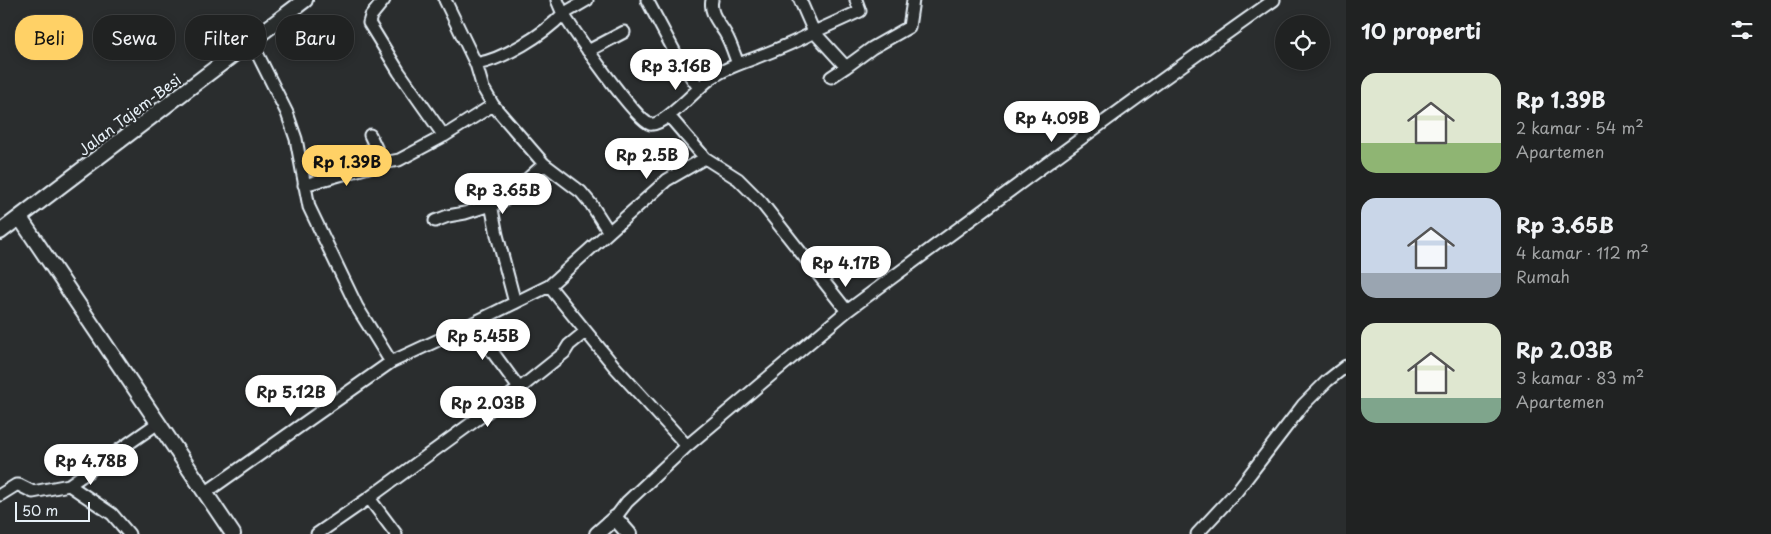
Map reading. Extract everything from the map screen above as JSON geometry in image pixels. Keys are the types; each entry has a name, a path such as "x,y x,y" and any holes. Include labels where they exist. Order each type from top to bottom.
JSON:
{"street":[{"name":"Jalan Tajem-Besi","path":"266,30 305,0"},
{"path":"384,0 371,16 369,23 444,136"},
{"path":"444,0 476,64 483,88 493,105 544,164 581,192 592,204 609,232"},
{"path":"557,0 563,14 619,92 647,123 655,124 668,116 716,74 800,40 860,11 856,0"},
{"path":"476,64 488,62 523,44 552,25 563,14 588,0"},
{"path":"647,0 679,60 700,88"},
{"path":"712,0 711,8 720,28 726,34 738,64"},
{"path":"800,0 814,32 846,67"},
{"path":"831,77 872,48 909,27 912,0"},
{"path":"597,534 615,518 627,502 687,446 848,311 1063,152 1274,0"},
{"path":"588,51 624,32"},
{"name":"Jalan Tajem-Besi","path":"0,232 226,60"},
{"path":"260,60 287,113 296,139 309,207 357,307 391,362"},
{"path":"304,186 399,160 444,136 493,105"},
{"path":"668,116 705,158 738,179 761,202 848,311"},
{"path":"370,135 383,163"},
{"path":"205,493 391,362 549,286 667,180 705,158"},
{"path":"435,221 506,199 544,164"},
{"path":"491,204 515,302"},
{"path":"20,218 233,534"},
{"path":"549,286 614,366 687,446"},
{"path":"472,324 516,384"},
{"path":"317,534 524,385 564,353 585,332"},
{"path":"1197,534 1237,491 1303,405 1327,381 1346,366"},
{"path":"0,495 16,485 32,492 69,484 158,423"},
{"path":"69,484 112,514 129,534"},
{"path":"369,498 396,534"},
{"path":"615,518 629,534"}]}
